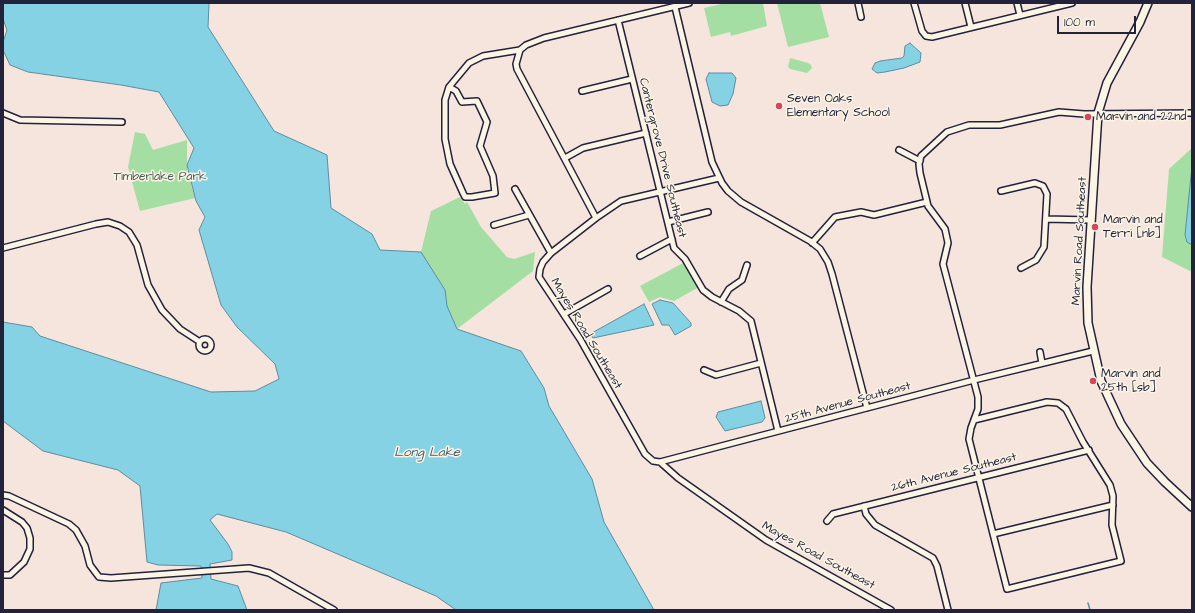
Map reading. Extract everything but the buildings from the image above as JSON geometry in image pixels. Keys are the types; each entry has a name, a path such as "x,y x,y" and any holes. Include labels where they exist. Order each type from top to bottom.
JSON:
{"street":[{"path":"449,87 456,91 462,102 477,101 487,122 480,146 493,176 495,194 480,197 465,197 450,164 445,139 445,100 449,87 469,63 483,56 520,50 534,41 689,3"},
{"path":"858,3 861,17"},
{"path":"914,3 922,31 926,36 937,36 1069,3"},
{"path":"965,3 971,27"},
{"path":"1016,3 1020,15"},
{"name":"Marvin Road Southeast","path":"1148,3 1140,22 1107,83 1098,113 1087,310 1093,352 1107,395 1127,434 1156,473 1192,506"},
{"path":"675,7 712,162 719,178 728,191 741,202 820,249 828,262 832,274 867,408"},
{"name":"Cantergrove Drive Southeast","path":"618,20 674,248 685,259 704,290 721,302 739,311 751,321 778,431"},
{"path":"520,50 516,64 517,69 596,218"},
{"path":"582,91 632,79"},
{"path":"974,420 1047,402 1058,403 1066,409 1083,442 1110,485 1113,496 1112,525 1121,561 1007,589 969,439 974,420 978,409 978,397 943,264 948,243 945,229 928,206 920,173 920,161 921,156 948,132 956,128 969,125 1000,125 1060,112 1192,113"},
{"path":"3,113 20,120 122,122"},
{"path":"565,158 583,148 646,133"},
{"path":"899,150 920,161"},
{"name":"Mayes Road Southeast","path":"719,178 621,201 596,218 551,253 543,262 540,269 540,277 564,314 643,451 653,461 660,462 673,474 766,540 891,610"},
{"path":"1001,191 1035,184 1043,186 1047,194 1044,247 1036,260 1021,268"},
{"path":"515,189 551,253"},
{"path":"812,243 835,217 861,212 874,215 927,202"},
{"path":"668,222 708,212"},
{"path":"494,225 529,215"},
{"path":"1046,218 1091,220"},
{"path":"3,248 96,224 108,222 120,226 129,232 136,245 148,285 159,305 180,329 200,342"},
{"path":"640,256 672,239"},
{"path":"721,302 729,288 742,280 747,266"},
{"path":"564,314 608,290"},
{"path":"1040,352 1042,363"},
{"name":"25th Avenue Southeast","path":"660,462 974,380 1093,352"},
{"path":"704,370 716,375 761,363"},
{"name":"26th Avenue Southeast","path":"827,521 833,514 1089,450"},
{"path":"3,495 9,496 69,524 76,530 85,546 90,565 99,577 111,578 242,568 261,570 312,596 334,610"},
{"path":"993,534 1113,505"},
{"path":"864,506 866,514 875,525 933,558 937,566 948,610"},
{"path":"3,510 22,522 27,528 30,538 30,549 24,562 10,575 3,575"}],"green space":[{"path":"726,3 763,3 767,26 731,36 730,32 711,37 704,8"},
{"path":"777,3 820,3 829,37 788,47"},
{"path":"790,58 808,63 812,68 807,73 790,69 788,67"},
{"name":"Timberlake Park","path":"135,132 145,134 153,150 187,140 187,170 195,198 140,211 128,167"},
{"path":"1192,148 1192,272 1162,257 1169,169"},
{"path":"460,197 465,204 467,202 481,227 507,257 514,259 535,252 533,271 457,329 447,306 445,290 421,252 431,211"},
{"path":"685,262 699,287 674,301 660,297 649,302 640,286"}],"water":[{"name":"Long Lake","path":"3,3 209,3 208,27 274,131 327,155 331,208 372,234 380,250 421,252 445,290 447,306 457,329 521,351 544,388 549,406 592,479 604,522 654,610 456,610 436,596 286,532 217,514 210,520 228,544 232,552 232,560 210,564 211,579 238,586 247,610 156,610 161,583 202,578 201,566 158,565 147,562 140,486 118,470 43,451 3,421 3,322 32,327 40,336 211,392 255,391 279,379 275,364 237,327 221,305 199,230 205,217 196,201 187,165 194,148 159,92 28,72 10,65 3,50 3,42 7,30 3,19"},
{"path":"910,43 921,53 920,62 904,68 885,72 877,73 872,69 875,63 880,61 902,58 904,56 905,46"},
{"path":"709,73 732,73 736,78 733,94 728,105 720,106 712,102 706,79"},
{"path":"1192,166 1192,245 1187,242 1185,235"},
{"path":"660,300 673,303 691,323 691,326 675,335 669,325 662,325 652,304"},
{"path":"644,304 654,325 593,338 590,334"},
{"path":"761,401 765,418 762,422 725,431 716,417 718,412"}],"waterway":[{"path":"1088,603 1090,610"}],"place":[{"name":"Seven Oaks Elementary School","path":"779,106"},
{"name":"Marvin and 22nd","path":"1088,117"},
{"name":"Marvin and Terri [nb]","path":"1095,227"},
{"name":"Marvin and 25th [sb]","path":"1093,381"}]}
